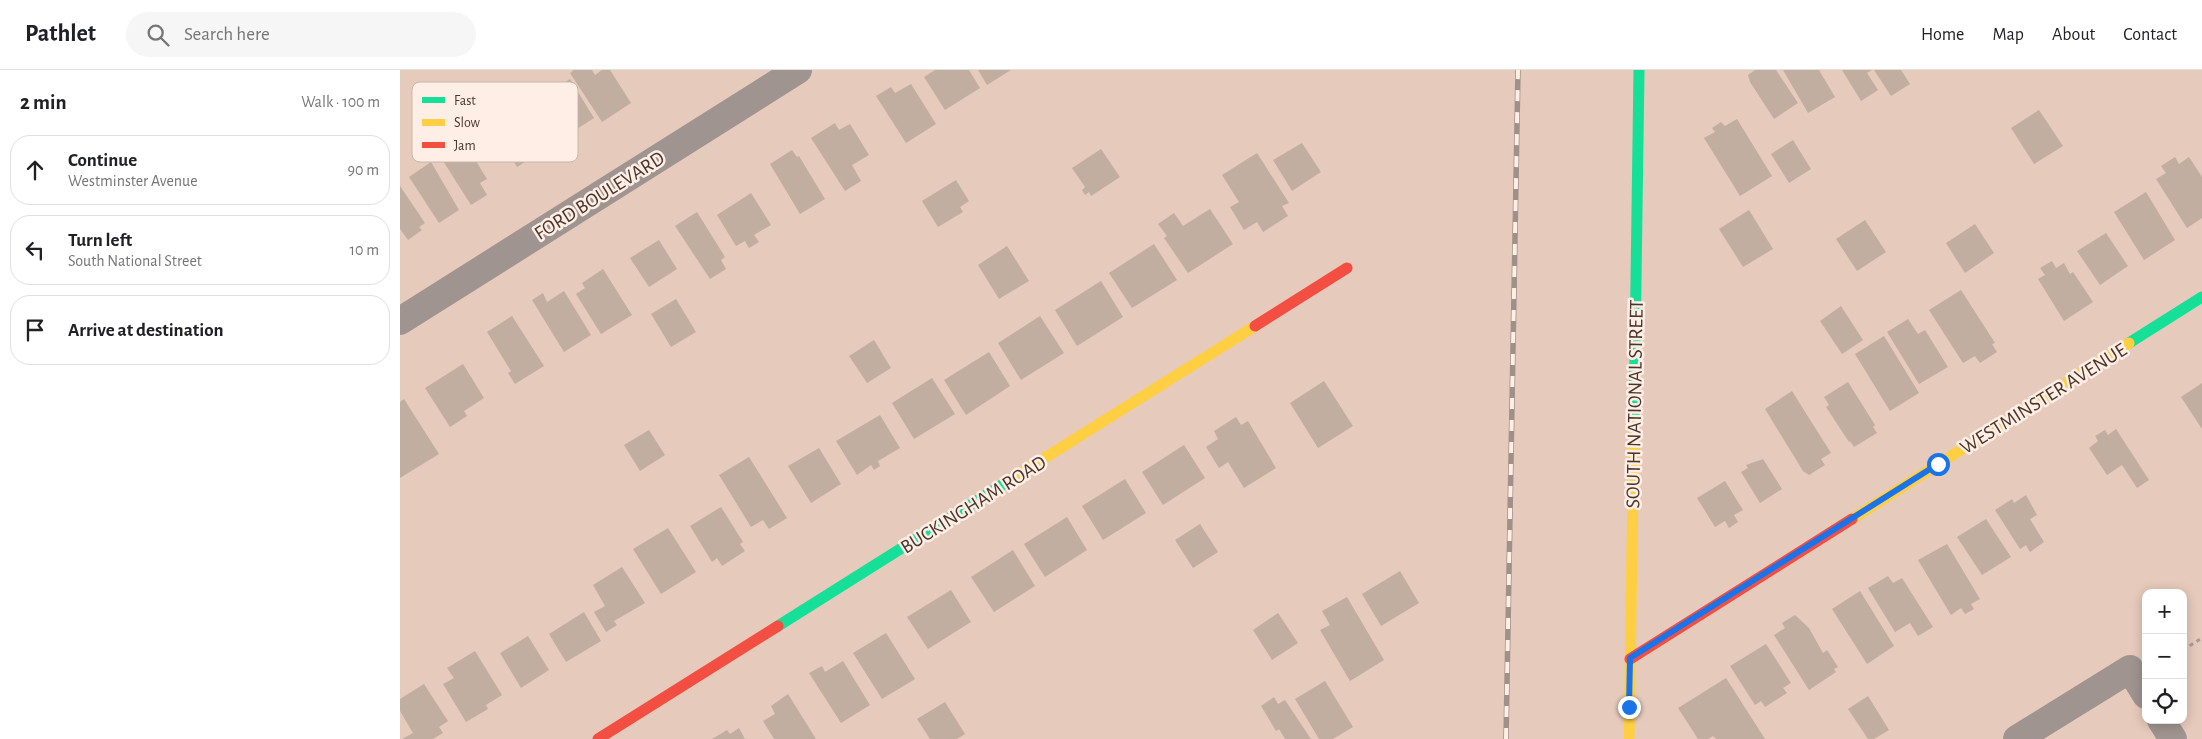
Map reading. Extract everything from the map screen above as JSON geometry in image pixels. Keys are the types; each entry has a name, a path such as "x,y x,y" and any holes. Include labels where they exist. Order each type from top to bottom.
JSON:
{"street":[{"name":"FORD BOULEVARD","path":"400,321 798,70"},
{"name":"SOUTH NATIONAL STREET","path":"1629,739 1643,72"},
{"name":"BUCKINGHAM ROAD","path":"598,739 1347,268"},
{"name":"WESTMINSTER AVENUE","path":"1630,658 2202,297"},
{"path":"2018,739 2130,669 2142,688"},
{"path":"2164,724 2173,739"}],"path":[{"path":"2187,647 2202,638"}],"building":[{"path":"574,70 592,70 595,75 602,70 610,70 631,103 602,122 578,85 578,82 576,82 570,73"},
{"path":"935,70 969,70 980,88 945,110 924,77"},
{"path":"978,70 1011,70 987,85"},
{"path":"1755,70 1776,70 1798,103 1774,119 1750,82 1748,75"},
{"path":"1783,70 1819,70 1835,97 1808,113"},
{"path":"1842,70 1872,70 1867,73 1878,90 1861,101"},
{"path":"1874,70 1901,70 1910,84 1891,96"},
{"path":"911,84 936,124 906,143 876,96 891,87 895,93"},
{"path":"578,92 594,118 578,128"},
{"path":"2039,110 2063,146 2034,164 2011,128"},
{"path":"1737,119 1772,176 1740,196 1704,138 1715,132 1712,128 1721,122 1725,126"},
{"path":"835,123 839,130 850,124 869,155 852,165 861,181 845,191 811,138"},
{"path":"1793,140 1811,169 1789,183 1771,154"},
{"path":"1302,143 1321,172 1292,191 1273,160"},
{"path":"1101,149 1120,177 1091,196 1089,192 1085,195 1082,190 1085,187 1072,168"},
{"path":"792,150 797,157 799,156 825,199 800,214 770,164"},
{"path":"1257,153 1289,203 1282,206 1288,216 1263,232 1257,222 1244,230 1230,207 1239,202 1222,175"},
{"path":"2175,157 2179,164 2189,157 2202,177 2202,218 2187,228 2156,179 2166,173 2161,166"},
{"path":"431,162 459,210 439,223 409,177"},
{"path":"444,162 477,162 487,179 480,183 487,195 471,205"},
{"path":"514,162 525,162 517,167"},
{"path":"956,180 969,201 960,207 963,212 938,227 922,201"},
{"path":"400,186 425,223 419,227 422,230 408,240 400,229"},
{"path":"2146,192 2175,240 2144,260 2114,212"},
{"path":"751,193 771,225 754,235 759,242 749,248 745,241 736,246 717,215"},
{"path":"1210,209 1233,244 1188,273 1164,238 1167,236 1158,224 1174,213 1183,226"},
{"path":"1749,210 1773,249 1743,267 1719,229"},
{"path":"697,212 725,257 721,260 726,269 710,279 675,226"},
{"path":"1865,220 1886,252 1857,271 1836,239"},
{"path":"1975,224 1994,253 1965,273 1946,243"},
{"path":"2106,233 2128,266 2100,285 2077,251"},
{"path":"659,240 677,269 649,287 630,258"},
{"path":"1154,244 1177,280 1132,308 1109,273"},
{"path":"1007,246 1029,281 999,299 978,265"},
{"path":"2052,261 2056,268 2064,263 2070,274 2073,272 2093,302 2064,321 2038,279 2045,275 2040,268"},
{"path":"603,269 632,315 601,334 576,294 585,288 582,283"},
{"path":"1101,281 1123,317 1077,346 1055,310"},
{"path":"1961,290 1995,343 1992,344 1997,352 1980,363 1975,356 1963,363 1929,310"},
{"path":"564,291 591,335 564,352 532,300 543,293 547,302"},
{"path":"676,299 696,332 671,347 651,314"},
{"path":"1841,306 1863,340 1842,354 1820,321"},
{"path":"512,316 544,366 515,384 508,373 511,371 487,332"},
{"path":"1040,316 1064,353 1021,380 998,343"},
{"path":"1908,319 1918,334 1925,330 1948,367 1919,384 1887,332"},
{"path":"1884,336 1919,393 1890,411 1855,354"},
{"path":"874,340 891,368 867,383 849,356"},
{"path":"989,352 1010,386 966,415 944,380"},
{"path":"463,364 484,398 464,411 467,416 450,427 425,388"},
{"path":"932,378 955,414 914,439 892,403"},
{"path":"1324,381 1353,426 1318,448 1290,403"},
{"path":"1848,382 1875,425 1873,427 1877,433 1854,447 1826,407 1829,405 1824,397"},
{"path":"2202,383 2202,429 2181,397"},
{"path":"1792,391 1831,453 1821,459 1825,465 1809,475 1803,471 1765,409"},
{"path":"404,399 439,454 400,478 400,402"},
{"path":"880,415 900,448 878,461 880,466 874,470 871,465 857,475 836,441"},
{"path":"1236,417 1241,425 1248,421 1276,468 1244,488 1228,462 1219,468 1206,447 1218,439 1214,431"},
{"path":"2116,429 2149,480 2137,488 2122,465 2107,475 2089,448 2098,441 2095,436 2105,430 2108,435"},
{"path":"649,430 665,455 640,471 624,445"},
{"path":"1184,445 1205,478 1163,505 1142,472"},
{"path":"819,448 841,484 811,503 788,466"},
{"path":"749,457 787,518 769,529 763,520 751,527 719,475"},
{"path":"1763,459 1782,489 1760,503 1741,472 1748,468 1746,465"},
{"path":"1125,479 1146,513 1103,540 1082,506"},
{"path":"1725,481 1743,510 1734,515 1738,522 1729,528 1725,521 1715,527 1697,498"},
{"path":"2026,495 2037,515 2030,519 2044,542 2030,552 2026,545 2020,549 1995,510 2012,499 2014,503"},
{"path":"721,507 743,542 740,544 745,551 722,566 717,558 712,562 690,526"},
{"path":"1067,517 1087,550 1045,577 1024,544"},
{"path":"1986,519 2011,557 1982,575 1957,537"},
{"path":"1200,524 1218,552 1193,568 1175,540"},
{"path":"668,528 696,572 661,594 633,549"},
{"path":"1947,544 1980,599 1971,604 1974,609 1965,614 1961,608 1951,615 1918,560"},
{"path":"1013,550 1035,586 994,612 971,577"},
{"path":"622,567 645,603 614,621 617,625 606,632 594,612 605,606 593,585"},
{"path":"1400,571 1419,603 1381,626 1362,594"},
{"path":"1888,576 1893,583 1902,578 1933,627 1918,636 1910,623 1895,632 1868,588"},
{"path":"951,590 971,622 928,649 907,617"},
{"path":"1860,591 1894,646 1867,664 1832,609"},
{"path":"1347,597 1384,660 1350,681 1320,630 1330,625 1322,611"},
{"path":"584,612 601,641 566,662 549,634"},
{"path":"1278,613 1298,643 1272,660 1253,630"},
{"path":"1795,615 1809,628 1823,653 1827,650 1838,667 1834,669 1836,672 1809,690 1774,635 1785,628 1782,623"},
{"path":"886,633 915,679 882,699 853,653"},
{"path":"528,636 549,670 521,688 500,653"},
{"path":"1766,644 1791,683 1783,688 1787,693 1765,707 1761,701 1755,705 1730,666"},
{"path":"475,651 502,695 486,705 488,709 466,722 443,684 454,678 447,668"},
{"path":"843,661 870,705 841,723 809,673 822,666 825,672"},
{"path":"1726,678 1765,739 1716,739 1713,736 1708,739 1698,739 1678,708"},
{"path":"1325,681 1353,727 1333,739 1319,739 1295,699"},
{"path":"424,684 448,721 439,727 443,733 433,739 402,739 413,733 400,711 400,699"},
{"path":"788,694 816,739 774,739 763,721 775,714 771,706"},
{"path":"1868,696 1889,730 1874,739 1868,739 1848,709"},
{"path":"1274,697 1278,704 1285,700 1311,739 1285,739 1279,729 1276,731 1261,706"},
{"path":"945,702 965,734 957,739 930,739 917,719"},
{"path":"739,728 745,739 712,739 727,730 730,734"}],"railway":[{"path":"1506,739 1518,70"}],"traffic: fast":[{"path":"1634,423 1639,70"},
{"path":"2129,343 2202,297"},
{"path":"778,626 1013,478"}],"traffic: slow":[{"path":"1013,478 1255,326"},
{"path":"1852,519 2129,343"},
{"path":"1629,739 1634,423"}],"traffic: jam":[{"path":"1255,326 1347,268"},
{"path":"1630,659 1852,519"},
{"path":"598,739 778,626"}],"route":[{"path":"1629,707 1630,658 1938,464"}]}
